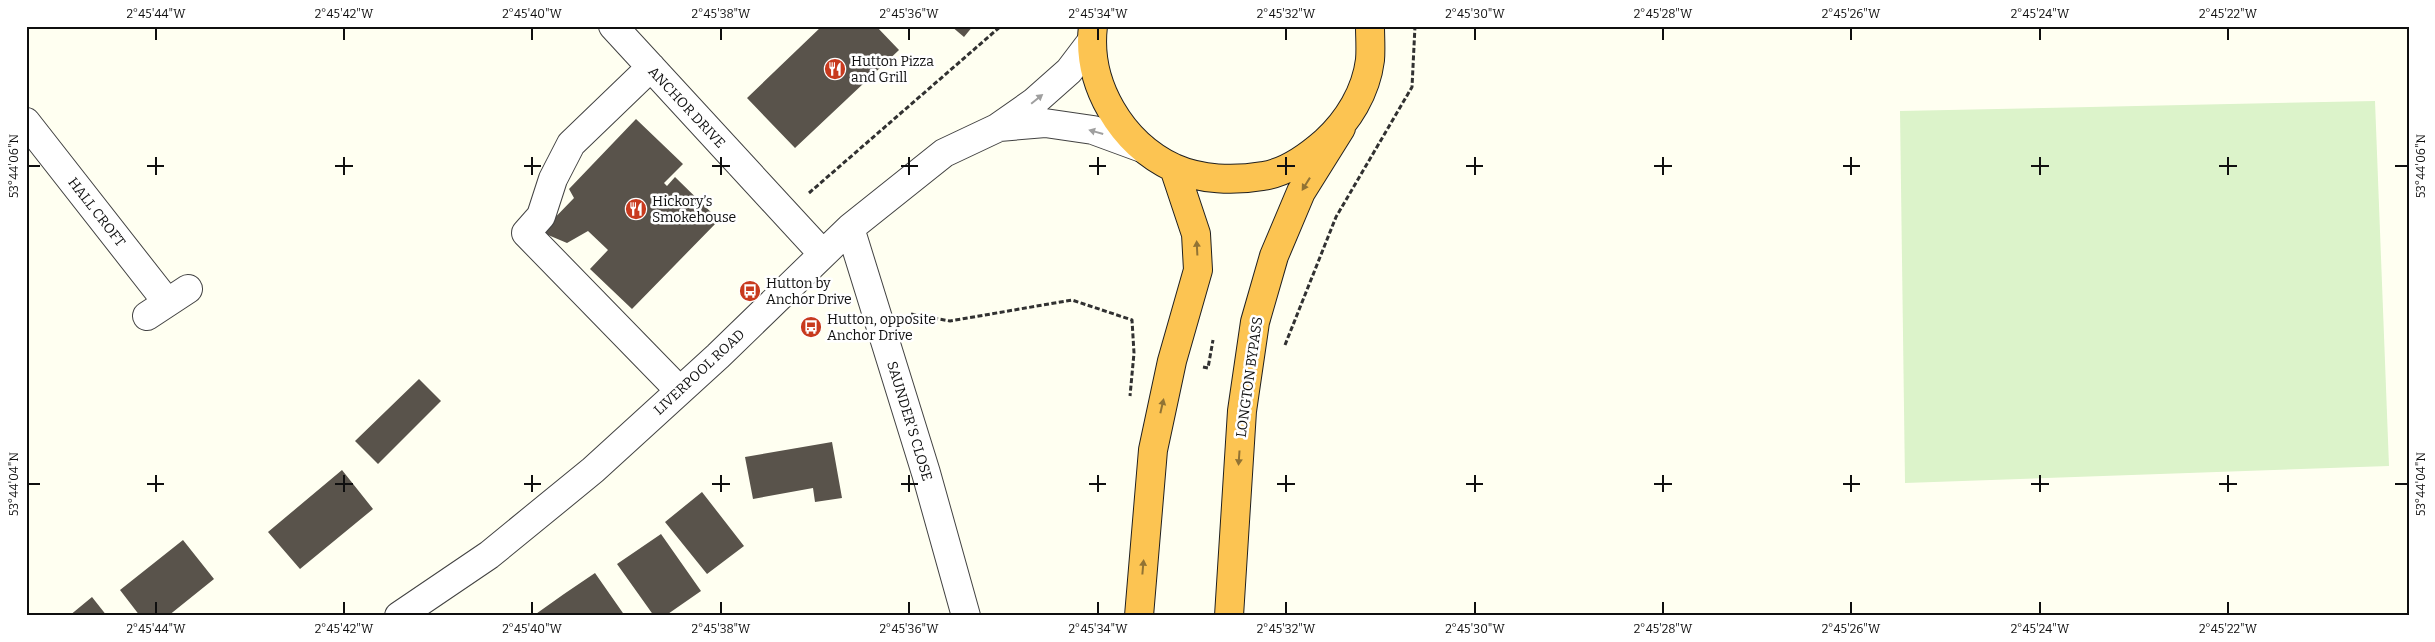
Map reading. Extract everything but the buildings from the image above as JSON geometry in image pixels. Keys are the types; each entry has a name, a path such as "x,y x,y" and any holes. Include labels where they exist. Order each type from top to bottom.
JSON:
{"highway":[{"name":"LONGTON BYPASS","path":"1229,616 1242,411 1254,322 1274,256 1301,192 1360,96 1370,61 1370,26"},
{"path":"1092,34 1098,82 1115,118 1142,148 1174,168 1219,180 1265,176 1307,158 1341,128"},
{"path":"1139,616 1153,450 1172,361 1198,270 1196,234 1174,168"}],"street":[{"name":"ANCHOR DRIVE","path":"613,26 822,253"},
{"name":"LIVERPOOL ROAD","path":"399,616 489,555 592,470 718,356 822,253 850,228 944,153 997,128 1034,102 1069,72 1092,34"},
{"path":"651,68 572,144 553,179 541,216 526,233 679,390"},
{"name":"HALL CROFT","path":"26,122 167,302"},
{"name":"LIVERPOOL ROAD","path":"997,128 1045,123 1094,130 1142,148"},
{"name":"SAUNDER'S CLOSE","path":"850,228 926,473 966,616"}],"path":[{"path":"786,213 1001,26"},
{"path":"1285,346 1336,217 1412,88 1415,26"},
{"path":"875,308 950,321 1072,300 1132,320 1134,353"}],"green space":[{"path":"2375,101 2389,466 1905,483 1900,111"}],"place":[{"name":"Hutton Pizza and Grill","path":"835,69"},
{"name":"Hickory’s Smokehouse","path":"636,209"},
{"name":"Hutton by Anchor Drive","path":"750,291"},
{"name":"Hutton, opposite Anchor Drive","path":"811,327"}]}
